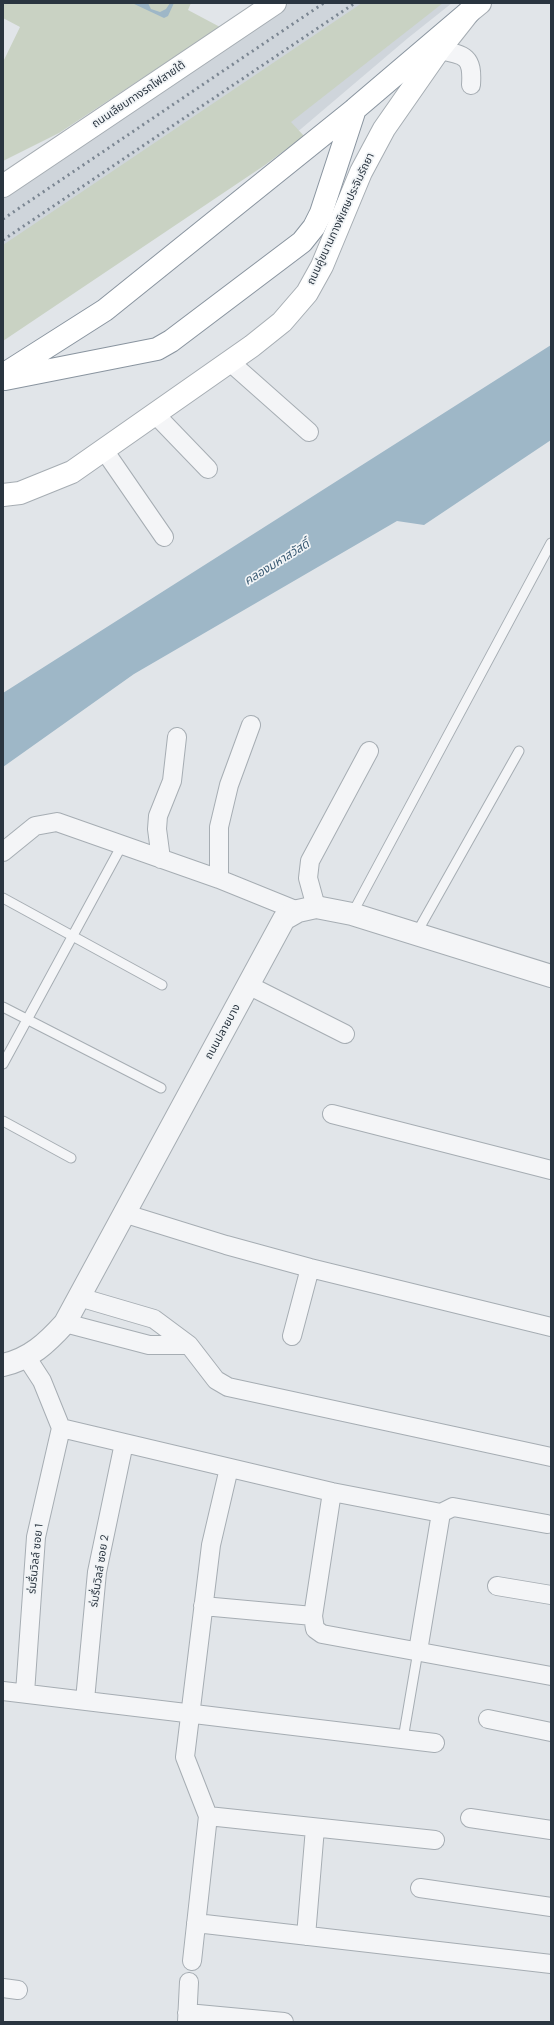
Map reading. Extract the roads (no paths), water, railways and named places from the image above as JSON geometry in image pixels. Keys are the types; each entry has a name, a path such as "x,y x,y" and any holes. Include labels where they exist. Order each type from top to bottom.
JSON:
{"main road":[{"name":"ถนนเลียบทางรถไฟสายใต้","path":"3,186 275,3"},
{"name":"ถนนคู่ขนานทางพิเศษประจิมรัถยา","path":"3,495 20,493 72,472 230,362 282,322 307,293 322,266 361,172 384,129 439,50 474,8"},
{"path":"3,375 105,310 355,109 474,8"},
{"path":"3,379 157,349 171,341 302,242 314,227 321,214 355,109"}],"street":[{"path":"439,50 459,54 468,60 472,70 471,85"},
{"path":"230,362 309,432"},
{"path":"155,414 208,469"},
{"path":"104,450 164,537"},
{"path":"219,879 219,827 229,785 251,725"},
{"path":"161,859 157,829 158,816 172,781 178,737"},
{"path":"307,909 310,862 369,751"},
{"path":"3,852 35,826 58,822 307,909 352,914 551,976"},
{"name":"ถนนปลายบาง","path":"3,1365 27,1358 42,1348 65,1322 284,919 307,909"},
{"path":"248,985 345,1034"},
{"path":"332,1114 551,1170"},
{"path":"123,1213 226,1245 310,1268 551,1327"},
{"path":"292,1336 310,1268"},
{"path":"78,1297 154,1319 189,1344 216,1380 228,1387 551,1457"},
{"path":"65,1322 149,1345 189,1344"},
{"path":"27,1358 42,1381 61,1428 332,1492 441,1513 453,1507 547,1524"},
{"name":"ร่มรื่นวิลล์ ซอย 1","path":"25,1693 36,1538 61,1428"},
{"name":"ร่มรื่นวิลล์ ซอย 2","path":"85,1700 97,1572 124,1443"},
{"path":"192,1961 208,1816 185,1757 211,1545 229,1468"},
{"path":"332,1492 313,1616 315,1629 322,1634 551,1676"},
{"path":"418,1651 441,1513"},
{"path":"497,1586 551,1595"},
{"path":"203,1606 313,1616"},
{"path":"3,1691 435,1743"},
{"path":"488,1719 551,1732"},
{"path":"208,1816 435,1840"},
{"path":"470,1818 551,1830"},
{"path":"306,1936 315,1828"},
{"path":"420,1888 551,1907"},
{"path":"196,1923 551,1964"},
{"path":"189,1982 187,2018 284,2022"}],"lane":[{"path":"352,914 551,543"},
{"path":"416,934 519,750"},
{"path":"3,1064 122,845"},
{"path":"3,898 162,985"},
{"path":"3,1007 161,1088"},
{"path":"3,1121 71,1158"},
{"path":"403,1739 418,1651"}],"water":[{"path":"132,3 148,3 151,9 160,12 166,9 170,3 174,3 168,16 164,18"},
{"name":"คลองมหาสวัสดิ์","path":"551,345 551,440 424,525 397,521 134,674 3,767 3,693"}],"railway":[{"path":"3,219 324,3"},
{"path":"3,240 355,3"}]}
